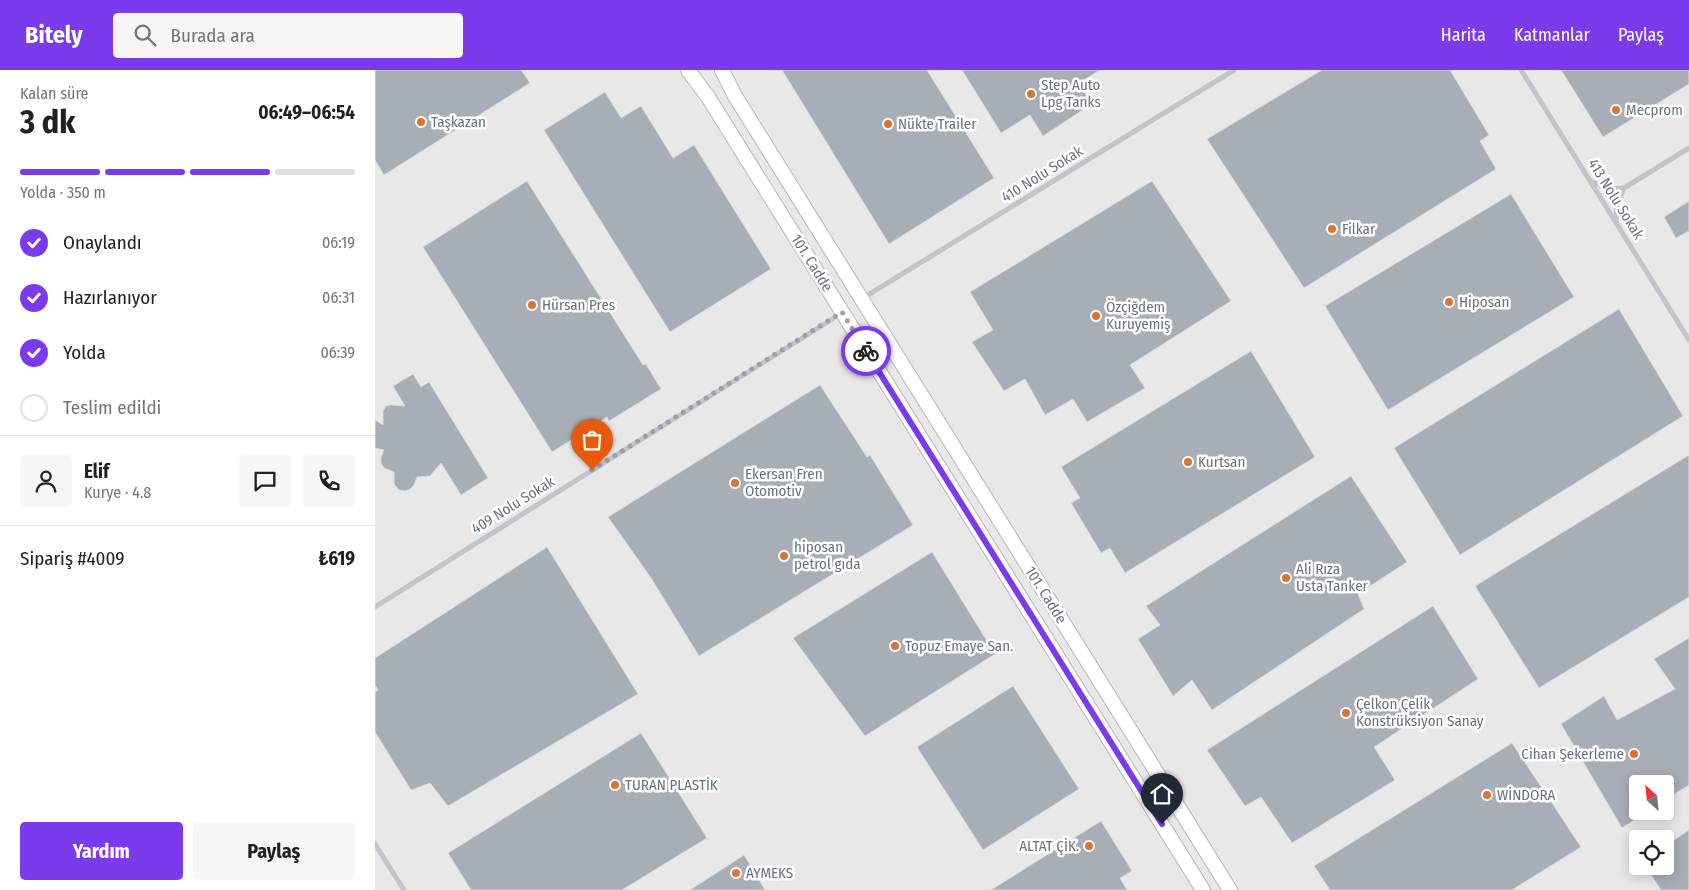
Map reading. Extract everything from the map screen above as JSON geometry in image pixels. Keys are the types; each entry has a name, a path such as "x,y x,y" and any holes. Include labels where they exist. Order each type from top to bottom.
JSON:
{"street":[{"name":"101. Cadde","path":"688,70 707,97 1203,890"},
{"name":"101. Cadde","path":"722,70 735,96 1230,890"}],"lane":[{"name":"410 Nolu Sokak","path":"863,299 1234,70"},
{"name":"413 Nolu Sokak","path":"1521,70 1689,340"},
{"path":"1590,180 1608,188 1624,188 1689,148"},
{"path":"1616,223 1617,204 1624,188"},
{"name":"409 Nolu Sokak","path":"375,607 842,312"},
{"path":"375,844 404,890"}],"shaded area":[{"path":"375,70 1689,70 1689,890 375,890"}],"building":[{"name":"Taşkazan","path":"375,70 521,70 530,83 384,175 375,160"},
{"name":"Nükte Trailer","path":"782,70 927,70 994,178 889,244"},
{"name":"Step Auto Lpg Tanks","path":"962,70 1100,70 1079,83 1092,104 1043,136 1030,115 1001,133"},
{"name":"Filkar","path":"1322,70 1450,70 1489,135 1480,141 1496,169 1304,288 1207,139"},
{"name":"Mecprom","path":"1561,70 1689,70 1689,84 1603,137"},
{"path":"605,92 621,118 641,106 673,158 694,145 771,269 670,332 544,130"},
{"name":"Hürsan Pres","path":"527,181 643,365 646,364 661,389 609,421 607,417 552,452 423,247"},
{"name":"Özçiğdem Kuruyemiş","path":"1152,181 1231,301 1130,365 1145,388 1087,422 1073,399 1045,415 1025,379 1004,391 972,342 993,330 970,292"},
{"name":"Hiposan","path":"1511,194 1574,297 1388,410 1325,306"},
{"path":"1689,201 1689,231 1676,238 1664,217"},
{"path":"1619,309 1683,416 1460,555 1394,448"},
{"name":"Kurtsan","path":"1251,351 1315,457 1125,573 1110,548 1101,553 1071,503 1080,498 1061,467"},
{"path":"413,374 421,387 429,382 488,478 461,495 441,463 430,476 417,477 410,489 405,491 399,490 394,484 394,472 384,468 381,463 384,450 375,448 375,420 383,425 383,411 386,406 405,406 393,386"},
{"path":"820,385 867,457 870,455 913,525 699,656 651,578 608,517"},
{"path":"1689,455 1689,597 1539,688 1475,586"},
{"name":"Ali Rıza Usta Tanker","path":"1351,476 1407,562 1358,594 1364,609 1212,710 1192,680 1173,696 1138,639 1160,625 1146,606"},
{"path":"547,547 638,694 448,806 430,783 411,790 375,732 375,692 378,690 375,685 375,658"},
{"name":"Topuz Emaye San.","path":"932,552 995,654 865,736 793,638"},
{"name":"Çelkon Çelik Konstrüksiyon Sanay","path":"1433,606 1478,679 1374,747 1395,780 1292,843 1261,797 1245,806 1207,750"},
{"name":"Cihan Şekerleme","path":"1689,638 1689,785 1674,794 1674,775 1629,775 1629,820 1634,820 1622,828 1561,724 1604,696 1617,720 1675,689 1654,659"},
{"path":"1013,686 1079,789 983,850 917,747"},
{"name":"TURAN PLASTİK","path":"641,733 707,838 622,890 471,890 448,853"},
{"name":"WİNDORA","path":"1512,743 1581,847 1512,890 1330,890 1314,866"},
{"name":"ALTAT ÇİK.","path":"1101,821 1132,871 1120,878 1127,890 991,890"},
{"path":"1689,830 1689,890 1661,890 1651,875 1674,875 1674,840"},
{"name":"AYMEKS","path":"744,855 765,890 690,890"}],"way so far":[{"path":"592,470 842,312 866,351"}],"place":[{"name":"Step Auto Lpg Tanks","path":"1031,94"},
{"name":"Mecprom","path":"1616,110"},
{"name":"Taşkazan","path":"421,122"},
{"name":"Nükte Trailer","path":"888,124"},
{"name":"Filkar","path":"1332,229"},
{"name":"Hiposan","path":"1449,302"},
{"name":"Hürsan Pres","path":"532,305"},
{"name":"Özçiğdem Kuruyemiş","path":"1096,316"},
{"name":"Kurtsan","path":"1188,462"},
{"name":"Ekersan Fren Otomotiv","path":"735,483"},
{"name":"hiposan petrol gıda","path":"784,556"},
{"name":"Ali Rıza Usta Tanker","path":"1286,578"},
{"name":"Topuz Emaye San.","path":"895,646"},
{"name":"Çelkon Çelik Konstrüksiyon Sanay","path":"1346,713"},
{"name":"Cihan Şekerleme","path":"1634,754"},
{"name":"TURAN PLASTİK","path":"615,785"},
{"name":"WİNDORA","path":"1487,795"},
{"name":"ALTAT ÇİK.","path":"1089,846"},
{"name":"AYMEKS","path":"736,873"}],"route":[{"path":"866,351 1162,824"}]}
